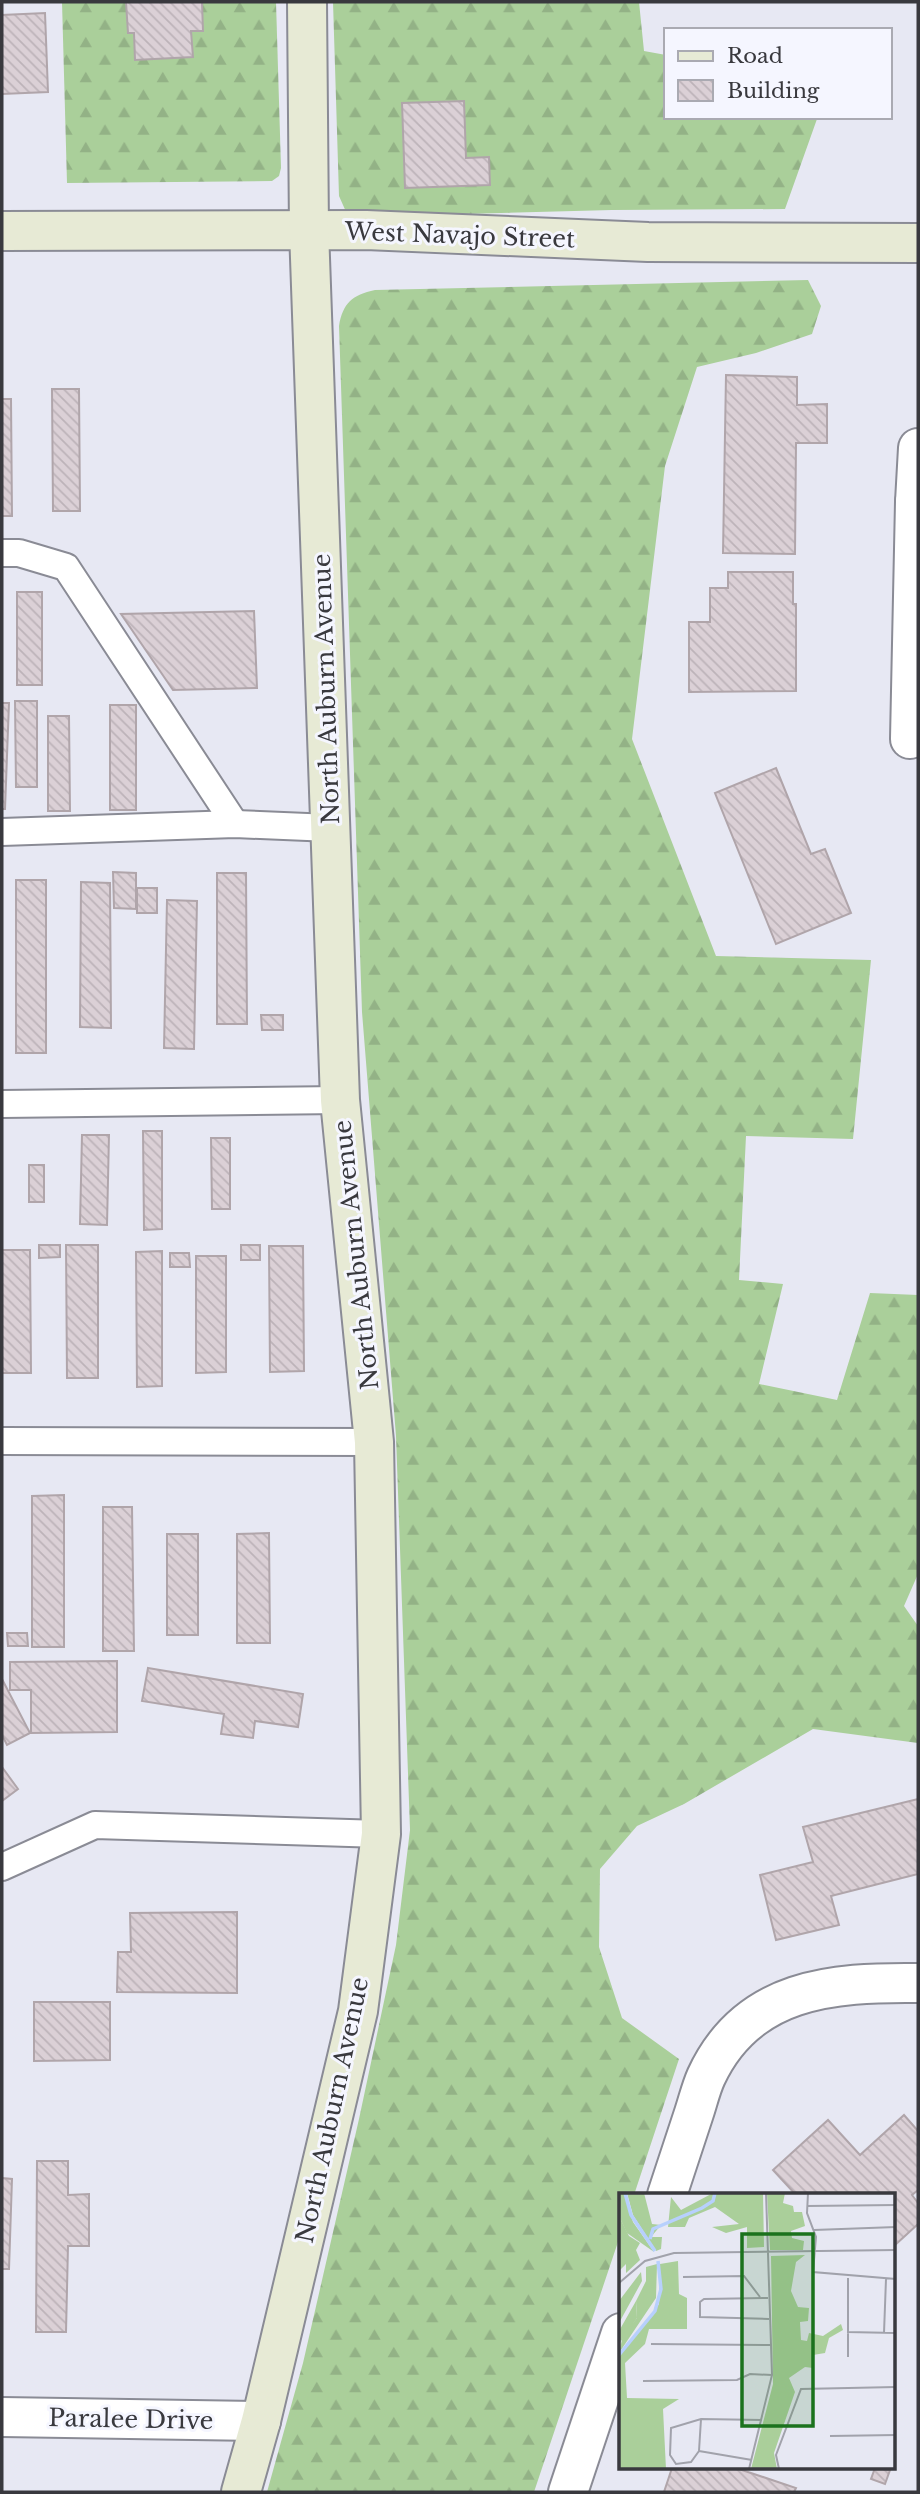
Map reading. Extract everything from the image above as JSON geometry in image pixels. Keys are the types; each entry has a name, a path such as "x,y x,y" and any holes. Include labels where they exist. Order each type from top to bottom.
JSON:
{"main road":[{"name":"North Auburn Avenue","path":"241,2492 261,2421 358,2011 381,1834 374,1442 340,1100 309,230 307,2"},
{"name":"West Navajo Street","path":"2,230 366,230 648,242 918,243"}],"street":[{"path":"910,739 918,448"},
{"path":"668,2193 706,2077 729,2040 757,2015 793,1996 832,1986 918,1983"},
{"path":"568,2492 619,2339"},
{"name":"Paralee Drive","path":"2,2417 261,2421"}],"lane":[{"path":"2,553 19,552 66,567 235,824"},
{"path":"2,832 235,824 331,828"},
{"path":"2,1104 340,1100"},
{"path":"2,1441 374,1442"},
{"path":"2,1867 95,1825 381,1834"}],"green space":[{"path":"62,2 276,2 281,168 279,176 272,181 67,183"},
{"path":"333,2 639,2 644,51 664,55 664,119 817,119 785,209 612,210 355,217 347,214 339,196"},
{"path":"808,280 821,306 812,334 756,353 697,367 665,466 632,739 716,956 871,960 853,1139 746,1136 739,1280 783,1284 759,1384 837,1400 870,1293 918,1295 918,1574 904,1606 918,1626 918,1743 813,1729 684,1804 637,1826 600,1869 599,1947 622,2018 679,2059 635,2193 619,2193 619,2239 534,2492 267,2492 303,2363 359,2119 396,1945 410,1830 396,1436 362,1012 339,326 343,311 350,301 360,294 375,290"}],"building":[{"path":"126,2 202,2 203,31 191,31 193,57 135,60 134,33 128,33"},
{"path":"45,13 48,92 2,94 2,15"},
{"path":"464,101 466,158 489,157 490,185 405,188 402,103"},
{"path":"726,375 797,377 797,405 827,404 827,443 796,443 795,554 723,553"},
{"path":"52,389 79,389 80,511 53,511"},
{"path":"2,399 11,399 12,516 2,516"},
{"path":"728,572 793,572 793,604 796,604 796,691 689,692 689,622 710,622 710,588 728,588"},
{"path":"17,592 42,592 42,685 17,685"},
{"path":"254,611 257,688 173,690 121,614"},
{"path":"15,701 37,701 37,787 16,787"},
{"path":"2,703 9,703 5,809 2,809"},
{"path":"110,705 136,705 136,810 110,810"},
{"path":"48,716 69,716 70,811 48,811"},
{"path":"776,768 811,854 825,849 851,913 776,944 715,793"},
{"path":"113,872 136,873 136,909 114,908"},
{"path":"217,873 246,873 247,1024 217,1024"},
{"path":"16,880 46,880 46,1053 16,1053"},
{"path":"81,882 110,883 111,1028 80,1027"},
{"path":"137,888 157,888 157,913 137,913"},
{"path":"167,900 197,901 194,1049 164,1048"},
{"path":"261,1015 283,1015 283,1030 262,1030"},
{"path":"143,1131 162,1131 162,1229 144,1230"},
{"path":"82,1135 109,1135 107,1225 80,1224"},
{"path":"211,1138 230,1138 230,1209 212,1209"},
{"path":"29,1165 44,1165 44,1202 29,1202"},
{"path":"39,1245 60,1245 60,1257 39,1258"},
{"path":"66,1245 98,1245 98,1378 67,1378"},
{"path":"241,1245 260,1245 260,1260 241,1260"},
{"path":"269,1246 303,1246 304,1371 270,1372"},
{"path":"2,1250 30,1250 31,1373 2,1373"},
{"path":"162,1251 162,1386 137,1387 136,1252"},
{"path":"170,1253 189,1253 190,1267 170,1267"},
{"path":"196,1256 226,1256 226,1372 196,1373"},
{"path":"64,1495 64,1647 32,1647 32,1496"},
{"path":"103,1507 132,1507 134,1651 103,1651"},
{"path":"269,1533 270,1643 237,1643 237,1534"},
{"path":"167,1534 198,1534 198,1635 167,1635"},
{"path":"7,1633 27,1633 28,1646 8,1646"},
{"path":"117,1661 117,1732 31,1733 31,1690 10,1690 10,1662"},
{"path":"148,1668 303,1694 298,1727 255,1721 253,1738 221,1734 224,1714 142,1701"},
{"path":"2,1679 30,1733 7,1745 2,1735"},
{"path":"2,1767 18,1789 2,1801"},
{"path":"918,1799 918,1874 831,1896 839,1925 776,1940 760,1875 813,1862 803,1827"},
{"path":"237,1912 237,1993 117,1992 118,1952 131,1952 130,1913"},
{"path":"34,2002 110,2002 110,2060 34,2061"},
{"path":"904,2115 918,2131 918,2190 912,2195 918,2203 918,2224 895,2245 895,2193 794,2193 773,2170 828,2120 860,2155"},
{"path":"37,2161 68,2161 68,2195 89,2194 89,2246 68,2246 66,2332 36,2332"},
{"path":"2,2178 12,2179 9,2269 2,2269"},
{"path":"671,2470 742,2470 796,2488 794,2492 664,2492"},
{"path":"874,2470 890,2470 885,2484 871,2479"}]}
